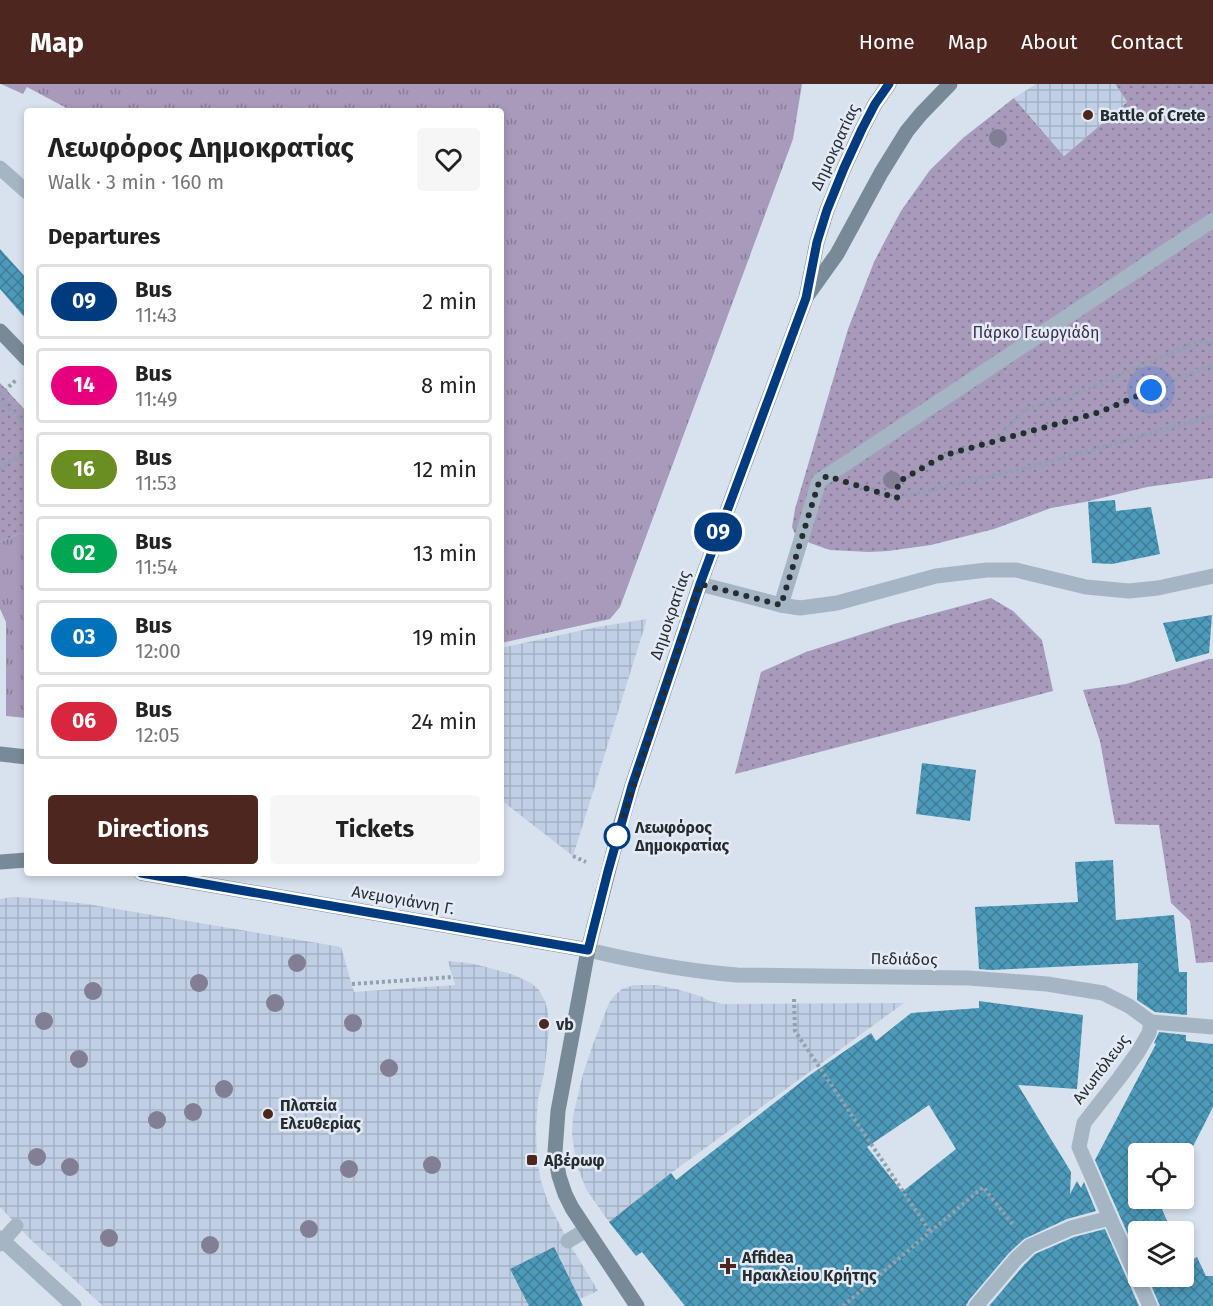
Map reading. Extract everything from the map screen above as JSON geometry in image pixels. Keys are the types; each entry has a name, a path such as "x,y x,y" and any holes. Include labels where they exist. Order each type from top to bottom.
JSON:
{"main road":[{"name":"Δημοκρατίας","path":"588,950 632,786 700,584 806,298 817,242 827,210 862,129 889,84"},
{"name":"Δημοκρατίας","path":"806,298 837,254 907,131 950,84"},
{"path":"0,331 24,356"},
{"path":"0,754 24,757"},
{"path":"0,862 24,860"},
{"name":"Ανεμογιάννη Γ.","path":"158,876 588,950"},
{"path":"588,950 558,1111 555,1152 559,1176 572,1208 637,1306"}],"street":[{"path":"0,168 24,189"},
{"path":"781,605 819,482 1213,220"},
{"path":"700,584 800,608 837,603 936,576 987,570 1016,570 1086,587 1129,591 1158,588 1213,576"},
{"name":"Πεδιάδος","path":"588,950 650,964 737,975 968,978 1047,984 1103,993 1129,1006 1151,1022"},
{"path":"1151,1022 1213,1027"},
{"name":"Ανωπόλεως","path":"1150,1306 1080,1147 1084,1123 1138,1052 1149,1033 1151,1022"},
{"path":"976,1306 1030,1246 1071,1228 1110,1218"},
{"path":"16,1226 1,1241 74,1306"},
{"path":"568,1241 586,1230"}],"path":[{"path":"997,441 1024,410 1076,394 1198,342 1213,343"},
{"path":"897,498 898,482 945,455 1100,412 1213,364"},
{"path":"0,400 24,422"},
{"path":"827,476 897,498 1038,465 1213,416"},
{"path":"0,470 12,459 24,454"},
{"path":"793,975 795,1030 931,1233"},
{"path":"352,984 453,977"},
{"path":"843,1306 983,1187 1030,1246"}],"green space":[{"path":"1,84 802,84 793,139 620,607 610,619 504,642 504,108 66,108 27,87 23,94"},
{"name":"Πάρκο Γεωργιάδη","path":"1115,84 1213,84 1213,478 1147,487 1051,508 994,529 931,545 888,551 830,550 810,543 795,534 792,527 795,509 848,329 874,262 901,211 930,170 963,138 1014,98 1064,156 1127,102"},
{"path":"0,383 24,409 24,533 0,542"},
{"path":"24,533 24,718 6,716 6,622 0,609 0,542"},
{"path":"991,598 1013,611 1042,640 1053,691 735,774 761,672 806,652 894,624"},
{"path":"1213,659 1213,962 1196,963 1190,921 1171,903 1159,825 1115,824 1100,741 1083,690 1126,684"}],"shaded area":[{"path":"1036,84 1115,84 1127,102 1064,156 1014,98"},
{"path":"647,619 573,856 504,802 504,647 597,627"},
{"name":"Πλατεία Ελευθερίας","path":"13,897 87,904 341,947 354,992 455,985 448,961 486,967 514,975 531,983 539,990 545,1001 549,1030 544,1074 538,1099 536,1128 537,1160 541,1181 548,1202 568,1241 598,1291 563,1306 103,1306 30,1239 0,1207 0,899"},
{"path":"634,985 657,985 676,989 723,1004 904,1003 671,1173 609,1222 586,1189 576,1163 572,1134 573,1116 583,1074 609,1003 622,989"}],"building":[{"path":"0,249 24,276 24,317 0,289"},
{"path":"1115,500 1116,511 1151,507 1160,554 1112,564 1092,563 1088,502"},
{"path":"1212,615 1209,653 1176,662 1163,623"},
{"path":"922,763 976,770 970,821 916,814"},
{"path":"1113,860 1116,920 1174,915 1179,972 1187,972 1187,1015 1155,1012 1137,1000 1138,963 979,969 975,907 1078,902 1075,862"},
{"path":"979,1001 1083,1015 1077,1089 1018,1085 1071,1172 1070,1194 1077,1181 1081,1188 1084,1182 1096,1211 1067,1219 1024,1239 1009,1253 966,1306 685,1306 642,1252 636,1256 609,1222 671,1173 676,1180 810,1075 871,1033 876,1041 911,1013 979,1008","holes":["929,1105 956,1149 902,1192 867,1147"]},
{"path":"1159,1032 1186,1035 1186,1041 1213,1044 1213,1107 1194,1144 1128,1143 1128,1209 1162,1209 1167,1221 1128,1221 1128,1234 1095,1160 1156,1044 1154,1043"},
{"path":"1105,1229 1128,1281 1128,1287 1131,1287 1139,1306 989,1306 1035,1254 1074,1237"},
{"path":"554,1247 583,1306 529,1306 510,1269"},
{"path":"1197,1257 1206,1276 1213,1276 1213,1306 1160,1306 1152,1287 1194,1287 1194,1258"}],"bus line":[{"name":"09","path":"158,876 588,950 632,786 722,522 806,298 811,264 827,210 862,129 889,84"}],"place":[{"name":"Battle of Crete","path":"1088,115"},
{"name":"Λεωφόρος Δημοκρατίας","path":"617,836"},
{"name":"vb","path":"544,1024"},
{"name":"Πλατεία Ελευθερίας","path":"268,1114"},
{"name":"Αβέρωφ","path":"532,1160"},
{"name":"Affidea Ηρακλείου Κρήτης","path":"728,1266"}],"route":[{"path":"617,836 700,584 781,605 819,482 827,476 897,498 898,482 945,455 1100,412 1151,390"}]}
